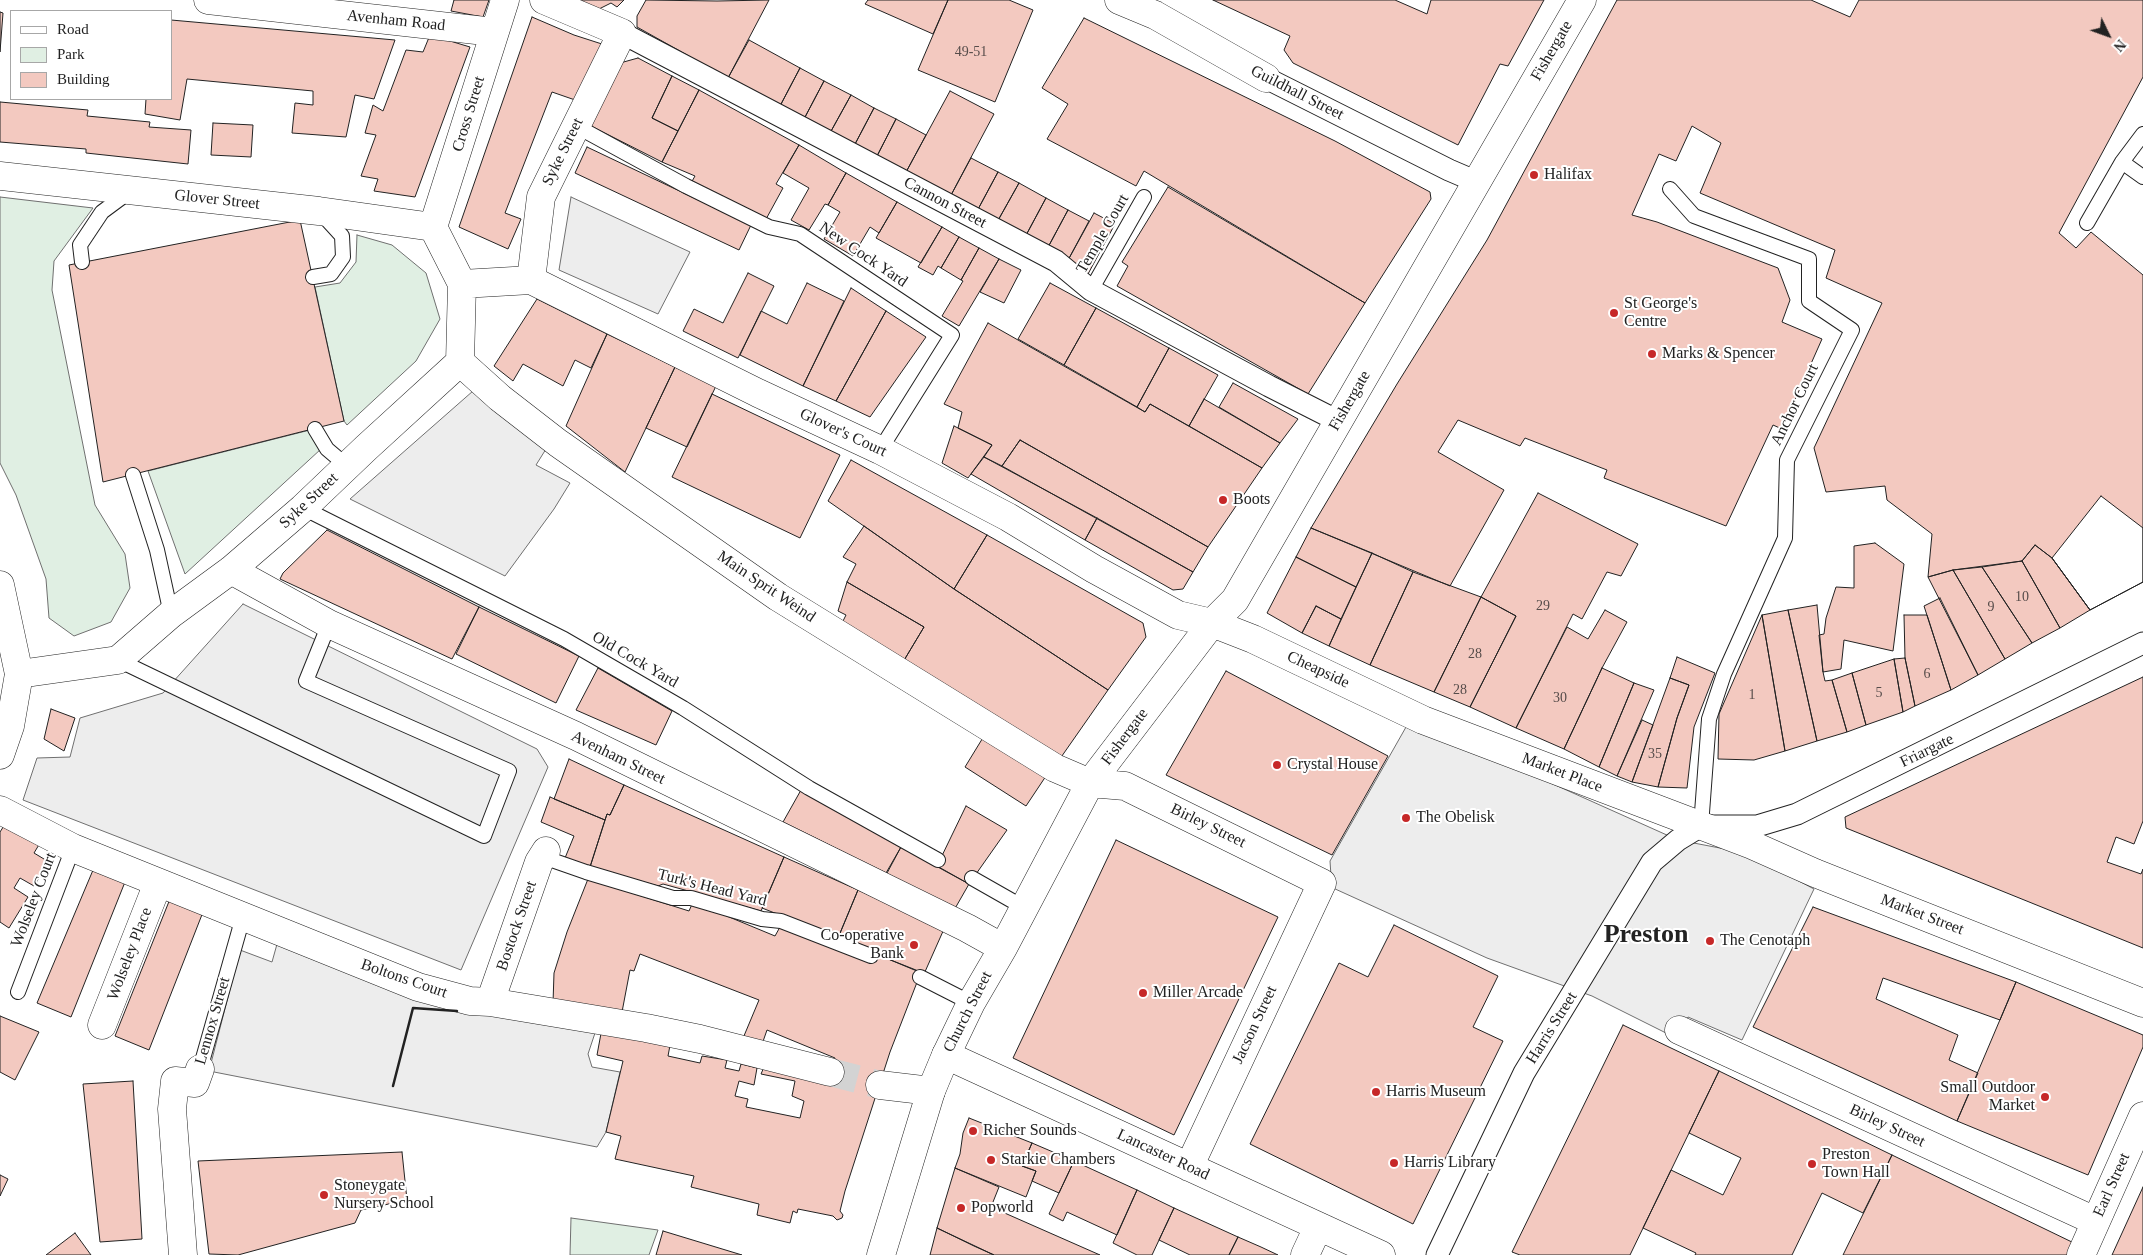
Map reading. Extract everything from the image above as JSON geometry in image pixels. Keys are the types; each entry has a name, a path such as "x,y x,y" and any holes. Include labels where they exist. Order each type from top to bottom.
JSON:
{"street":[{"name":"Avenham Road","path":"208,0 494,32"},
{"name":"Cross Street","path":"433,227 505,0"},
{"name":"Cannon Street","path":"544,0 622,32 1056,261 1091,290 1338,422"},
{"name":"Guildhall Street","path":"1118,0 1159,8 1266,78 1449,170 1478,182"},
{"name":"Fishergate","path":"1090,783 1212,623 1235,600 1582,0"},
{"name":"Syke Street","path":"530,280 541,197 622,32"},
{"name":"Glover Street","path":"0,176 320,211 433,227"},
{"path":"433,227 462,284 460,362"},
{"name":"Glover's Court","path":"462,284 530,280 758,393 880,450 1008,516 1094,569 1178,615 1212,623"},
{"name":"Syke Street","path":"118,660 171,614 232,570 303,508 460,362"},
{"name":"Main Sprit Weind","path":"460,362 500,398 558,443 778,597 1055,768 1090,783"},
{"name":"Avenham Street","path":"232,570 328,624 576,736 960,924 1003,948"},
{"path":"0,585 11,658 10,726 0,755"},
{"name":"Cheapside","path":"1212,623 1253,639 1423,720"},
{"name":"Friargate","path":"1701,826 1757,826 1797,814 2143,643"},
{"path":"11,658 118,660"},
{"name":"Market Place","path":"1423,720 1701,826"},
{"name":"Birley Street","path":"1090,783 1125,786 1322,883"},
{"name":"Church Street","path":"881,1255 931,1090 946,1055 971,1003 1003,948 1090,783"},
{"name":"Boltons Court","path":"0,810 72,848 418,987 470,1001 490,1002 664,1031 830,1072"},
{"name":"Market Street","path":"1701,826 2143,1003"},
{"name":"Harris Street","path":"1437,1255 1524,1073 1652,862 1678,840 1701,826"},
{"name":"Bostock Street","path":"490,1002 539,862 545,854"},
{"name":"Jacson Street","path":"1189,1167 1322,883"},
{"name":"Wolseley Place","path":"102,1025 158,884"},
{"name":"Birley Street","path":"1680,1030 2095,1222"},
{"name":"Lancaster Road","path":"946,1055 1381,1255"},
{"name":"Lennox Street","path":"183,1255 172,1109 175,1081 195,1083 200,1069"},
{"path":"880,1085 931,1090"},
{"name":"Earl Street","path":"2081,1255 2143,1116"},
{"path":"1305,1255 1318,1227"}],"lane":[{"name":"New Cock Yard","path":"576,126 686,186 769,228 800,234 952,335 880,450"},
{"path":"2087,223 2122,162 2143,134"},
{"path":"2122,162 2143,177"},
{"name":"Anchor Court","path":"1670,189 1694,216 1809,259 1809,301 1852,330 1787,460 1785,538 1724,674 1709,719 1701,826"},
{"path":"82,262 80,245 102,212 132,190"},
{"name":"Temple Court","path":"1091,290 1144,197"},
{"path":"313,277 331,274 344,257 342,236 320,211"},
{"path":"315,428 327,449 347,466"},
{"path":"133,474 157,550 171,614"},
{"name":"Old Cock Yard","path":"303,508 564,639 683,708 809,788 938,860"},
{"path":"118,660 484,836 509,771 306,681 328,624"},
{"name":"Wolseley Court","path":"18,992 72,848"},
{"name":"Turk's Head Yard","path":"545,854 673,898 691,898 762,919 781,921 871,956"},
{"path":"972,878 1023,907"},
{"name":"Lennox Street","path":"200,1069 243,917"},
{"path":"920,977 971,1003"}],"green space":[{"path":"0,197 93,208 54,261 52,290 95,505 125,554 130,588 111,622 74,636 49,618 46,579 16,495 0,463"},
{"path":"357,235 392,245 426,273 440,319 416,361 347,425 344,421 315,287 340,283 356,262"},
{"path":"310,430 321,449 185,574 148,471"},
{"path":"571,1218 658,1230 649,1255 570,1255"}],"shaded area":[{"path":"571,197 690,252 658,314 559,270"},
{"path":"473,391 546,449 536,465 570,483 554,509 505,576 350,499"},
{"path":"243,604 537,749 548,767 461,970 23,800 37,758 70,757 80,718 163,693"},
{"path":"1410,720 1678,840 1746,853 1814,889 1742,1040 1688,1017 1674,1037 1592,996 1487,958 1333,888 1336,883 1331,876 1330,861"},
{"path":"279,937 596,1030 588,1054 592,1067 620,1072 606,1132 597,1147 209,1071 240,950 272,962"}],"building":[{"path":"454,0 489,0 483,17 451,11"},
{"path":"577,0 624,0 617,7 611,3 599,9"},
{"path":"646,0 769,0 728,78 637,27 637,16"},
{"path":"868,0 948,0 933,34 865,4"},
{"path":"948,0 1009,0 1033,10 995,102 918,70"},
{"path":"1213,0 1395,0 1427,14 1431,0 1544,0 1508,66 1500,64 1458,145 1293,63 1284,50 1290,36"},
{"name":"St George's Centre","path":"1617,0 1811,0 1850,17 1859,0 2143,0 2143,77 2059,233 2076,248 2091,232 2143,275 2143,582 2090,610 2052,558 2035,545 2022,561 1953,570 1928,577 1932,534 1887,500 1885,486 1826,492 1814,448 1882,303 1826,278 1835,250 1700,193 1721,143 1692,126 1676,161 1659,154 1632,215 1657,222 1778,268 1790,300 1782,322 1822,339 1782,429 1773,425 1726,526 1604,478 1607,470 1525,438 1520,446 1458,420 1438,452 1504,490 1450,586 1311,528 1397,384 1487,240"},
{"path":"0,12 3,13 0,52"},
{"path":"532,17 574,35 605,45 578,101 552,92 505,213 521,219 508,249 459,227"},
{"path":"1084,18 1335,141 1430,192 1431,199 1365,303 1144,171 1136,186 1047,139 1068,104 1042,88"},
{"path":"172,20 395,40 374,99 355,95 346,137 292,133 295,103 313,105 313,91 187,79 180,120 145,114 146,100 172,100"},
{"path":"430,35 470,47 415,197 374,191 378,179 361,176 376,135 365,133 373,105 383,111 406,50 423,52"},
{"path":"749,40 800,68 780,106 728,78"},
{"path":"638,58 672,76 652,118 678,131 662,162 591,126 620,63"},
{"path":"800,68 824,81 804,119 780,106"},
{"path":"672,76 699,90 678,131 652,118"},
{"path":"824,81 851,95 830,133 804,119"},
{"path":"699,90 799,145 776,184 783,188 765,221 691,183 695,176 662,162"},
{"path":"950,91 994,114 950,197 905,174"},
{"path":"851,95 874,108 854,146 830,133"},
{"path":"0,102 88,110 87,116 150,122 149,127 191,130 188,164 86,153 86,149 0,142"},
{"path":"874,108 896,119 876,158 854,146"},
{"path":"896,119 926,135 905,174 876,158"},
{"path":"213,123 253,125 251,157 211,155"},
{"path":"799,145 846,173 828,205 825,204 809,230 791,220 809,188 783,173"},
{"path":"587,147 751,225 739,250 575,173"},
{"path":"971,158 998,172 976,213 950,197"},
{"path":"998,172 1019,183 996,224 976,213"},
{"path":"846,173 897,202 879,233 870,227 853,256 824,239 840,212 828,205"},
{"path":"1019,183 1046,198 1024,239 996,224"},
{"path":"1168,187 1365,303 1308,394 1117,286 1128,266 1122,262"},
{"path":"1046,198 1068,210 1046,251 1024,239"},
{"path":"897,202 942,227 921,263 876,238"},
{"path":"1068,210 1089,221 1067,262 1046,251"},
{"path":"1094,213 1115,224 1088,274 1067,262"},
{"path":"300,220 344,421 103,482 69,265"},
{"path":"942,227 959,237 941,268 938,266 933,275 918,267"},
{"path":"959,237 979,248 961,280 941,268"},
{"path":"979,248 999,259 959,326 942,316 963,281 961,280"},
{"path":"999,259 1021,270 1004,303 980,292"},
{"path":"748,273 774,286 738,358 683,331 694,309 723,323"},
{"path":"807,283 844,301 803,386 740,355 761,311 787,324"},
{"path":"1050,283 1096,308 1064,365 1018,339"},
{"path":"851,288 886,311 836,401 803,386"},
{"path":"537,299 607,334 591,368 575,360 563,386 523,364 513,381 494,366"},
{"path":"1096,308 1169,348 1137,407 1064,365"},
{"path":"886,311 926,337 870,417 836,401"},
{"path":"988,323 1145,412 1150,404 1262,468 1208,547 1020,440 1002,466 984,457 992,445 958,428 962,412 944,404"},
{"path":"607,334 675,367 625,472 566,426"},
{"path":"1169,348 1218,375 1189,426 1150,404 1145,412 1137,407"},
{"path":"675,367 716,386 687,447 646,428"},
{"path":"1233,383 1298,419 1280,443 1219,407"},
{"path":"712,394 840,455 800,538 672,477"},
{"path":"1204,399 1280,443 1262,468 1189,426"},
{"path":"954,426 992,445 968,478 942,463"},
{"path":"1020,440 1208,547 1193,572 1002,466"},
{"path":"984,457 1097,518 1085,540 971,474"},
{"path":"851,460 987,535 954,589 828,501"},
{"path":"1538,493 1638,544 1621,576 1607,572 1582,619 1573,614 1516,728 1470,707 1516,616 1481,597"},
{"path":"2101,496 2143,528 2143,582 2090,610 2052,558"},
{"path":"1097,518 1193,572 1183,589 1173,590 1085,540"},
{"path":"864,526 954,589 1108,690 1057,763 903,662 924,627 847,582 856,564 843,557"},
{"path":"1311,528 1372,553 1356,587 1296,557"},
{"path":"327,530 479,607 452,659 280,579 283,573"},
{"path":"987,535 1143,623 1146,637 1108,690 954,589"},
{"path":"1875,543 1904,564 1893,651 1844,640 1841,669 1823,672 1819,635 1824,634 1826,618 1836,587 1854,588 1854,546"},
{"path":"2035,545 2052,558 2090,610 2060,628 2022,561"},
{"path":"1372,553 1413,572 1370,665 1329,646"},
{"path":"1296,557 1356,587 1341,619 1316,606 1302,633 1267,613"},
{"path":"2022,561 2060,628 2032,643 1982,567"},
{"path":"1982,567 2032,643 2005,659 1953,570"},
{"path":"1953,570 2005,659 1978,675 1928,577"},
{"path":"1413,572 1481,597 1434,692 1370,665"},
{"path":"847,582 924,627 903,662 842,623 846,615 838,611"},
{"path":"1481,597 1516,616 1470,707 1434,692"},
{"path":"1940,598 1978,675 1951,690 1924,606"},
{"path":"1817,605 1825,681 1832,680 1847,732 1817,741 1788,610"},
{"path":"1316,606 1341,619 1329,646 1302,633"},
{"path":"479,607 579,656 556,703 456,654"},
{"path":"1605,610 1627,622 1602,668 1564,749 1516,728 1567,627 1588,639"},
{"path":"1788,610 1817,741 1785,751 1762,615"},
{"path":"1762,615 1785,751 1754,760 1718,759 1719,714"},
{"path":"1904,615 1927,615 1951,690 1915,706 1905,658"},
{"path":"1677,657 1715,673 1694,727 1687,788 1658,787 1677,718 1689,685 1670,678"},
{"path":"1905,658 1915,706 1903,712 1894,659"},
{"path":"1894,659 1903,712 1866,725 1852,673"},
{"path":"598,668 672,711 656,745 576,710"},
{"path":"1602,668 1634,683 1599,767 1564,749"},
{"name":"Crystal House","path":"1226,671 1388,756 1332,855 1166,775"},
{"path":"1852,673 1866,725 1847,732 1832,680"},
{"path":"2143,677 2143,821 2134,844 2116,837 2107,862 2141,874 2143,869 2143,948 1846,828 1845,817"},
{"path":"1670,678 1689,685 1677,718 1658,787 1632,782"},
{"path":"1634,683 1654,690 1617,776 1599,767"},
{"path":"51,709 75,718 64,751 44,739"},
{"path":"1642,720 1653,725 1632,782 1617,776"},
{"path":"984,736 1050,770 1026,806 965,767"},
{"path":"569,759 624,785 610,815 607,814 605,820 554,799"},
{"path":"624,785 784,857 761,911 663,884 658,886 590,867 607,814 610,815"},
{"path":"801,790 901,847 886,873 783,822"},
{"path":"550,797 605,820 590,867 565,858 574,836 541,822"},
{"path":"966,806 1007,830 969,884 937,866"},
{"path":"7,821 43,838 34,853 49,862 34,886 20,878 14,888 28,897 9,928 0,922 0,832"},
{"name":"Miller Arcade","path":"1116,840 1278,917 1174,1135 1013,1058"},
{"path":"901,847 969,884 953,912 886,875"},
{"path":"784,857 858,890 838,938 762,908"},
{"path":"96,863 127,877 71,1017 37,1003"},
{"path":"588,879 689,911 693,902 775,936 780,927 873,953 921,972 890,1052 845,1191 840,1211 843,1215 842,1218 837,1220 833,1216 798,1209 797,1213 793,1211 790,1223 757,1215 759,1204 691,1187 694,1176 615,1159 621,1136 606,1132 623,1061 597,1055 602,1028 671,1040 668,1056 700,1063 702,1056 727,1060 725,1068 739,1071 741,1064 757,1068 754,1085 739,1081 735,1096 748,1099 746,1107 800,1118 804,1101 792,1096 795,1081 761,1074 764,1067 832,1067 835,1058 767,1030 760,1050 741,1043 759,1000 640,954 634,971 630,970 622,1012 553,1003 554,973 567,932"},
{"path":"858,890 944,929 924,974 838,938"},
{"path":"172,894 203,912 149,1050 115,1036"},
{"path":"1813,907 2016,982 2000,1020 1883,978 1876,999 1958,1035 1949,1060 1978,1073 1957,1121 1753,1027"},
{"name":"Harris Museum","path":"1394,925 1498,976 1473,1027 1503,1041 1413,1224 1250,1144 1339,963 1368,977"},
{"name":"Small Outdoor Market","path":"2016,982 2143,1035 2143,1047 2088,1175 1957,1121"},
{"path":"0,1016 39,1032 15,1080 0,1072"},
{"path":"1623,1025 1719,1071 1630,1255 1520,1255 1512,1252"},
{"name":"Preston Town Hall","path":"1719,1071 1892,1155 1863,1213 1822,1193 1792,1255 1695,1255 1696,1253 1643,1228 1671,1170 1723,1195 1741,1158 1689,1133"},
{"path":"133,1081 142,1239 100,1242 83,1084"},
{"name":"Starkie Chambers","path":"969,1118 1032,1143 1022,1166 1036,1171 1026,1197 955,1168 960,1154 963,1133"},
{"path":"1032,1143 1074,1161 1059,1193 1032,1181 1036,1171 1022,1166"},
{"path":"402,1152 407,1200 361,1210 355,1223 238,1255 209,1254 198,1161"},
{"path":"1892,1155 2076,1244 2071,1255 1843,1255"},
{"path":"1074,1161 1137,1190 1117,1235 1067,1212 1063,1221 1049,1214"},
{"path":"955,1168 999,1187 991,1207 1100,1255 994,1255 937,1228"},
{"path":"0,1175 8,1179 0,1196"},
{"path":"2143,1187 2143,1255 2112,1255"},
{"path":"1137,1190 1174,1208 1152,1255 1137,1255 1113,1243"},
{"path":"1174,1208 1238,1237 1229,1255 1190,1255 1159,1240"},
{"path":"937,1228 974,1246 994,1255 930,1255"},
{"path":"663,1231 742,1255 656,1255"},
{"path":"75,1233 91,1255 46,1255"},
{"path":"1238,1237 1261,1247 1278,1255 1229,1255"}],"tunnel":[{"path":"830,1072 880,1085"}],"wall":[{"path":"393,1086 413,1008 457,1011"}],"place":[{"name":"Halifax","path":"1534,175"},
{"name":"St George's Centre","path":"1614,313"},
{"name":"Marks & Spencer","path":"1652,354"},
{"name":"Boots","path":"1223,500"},
{"name":"Crystal House","path":"1277,765"},
{"name":"The Obelisk","path":"1406,818"},
{"name":"The Cenotaph","path":"1710,941"},
{"name":"Co-operative Bank","path":"914,945"},
{"name":"Miller Arcade","path":"1143,993"},
{"name":"Harris Museum","path":"1376,1092"},
{"name":"Small Outdoor Market","path":"2045,1097"},
{"name":"Richer Sounds","path":"973,1131"},
{"name":"Starkie Chambers","path":"991,1160"},
{"name":"Harris Library","path":"1394,1163"},
{"name":"Preston Town Hall","path":"1812,1164"},
{"name":"Stoneygate Nursery School","path":"324,1195"},
{"name":"Popworld","path":"961,1208"}],"district":[{"name":"Preston","path":"1646,935"}]}
